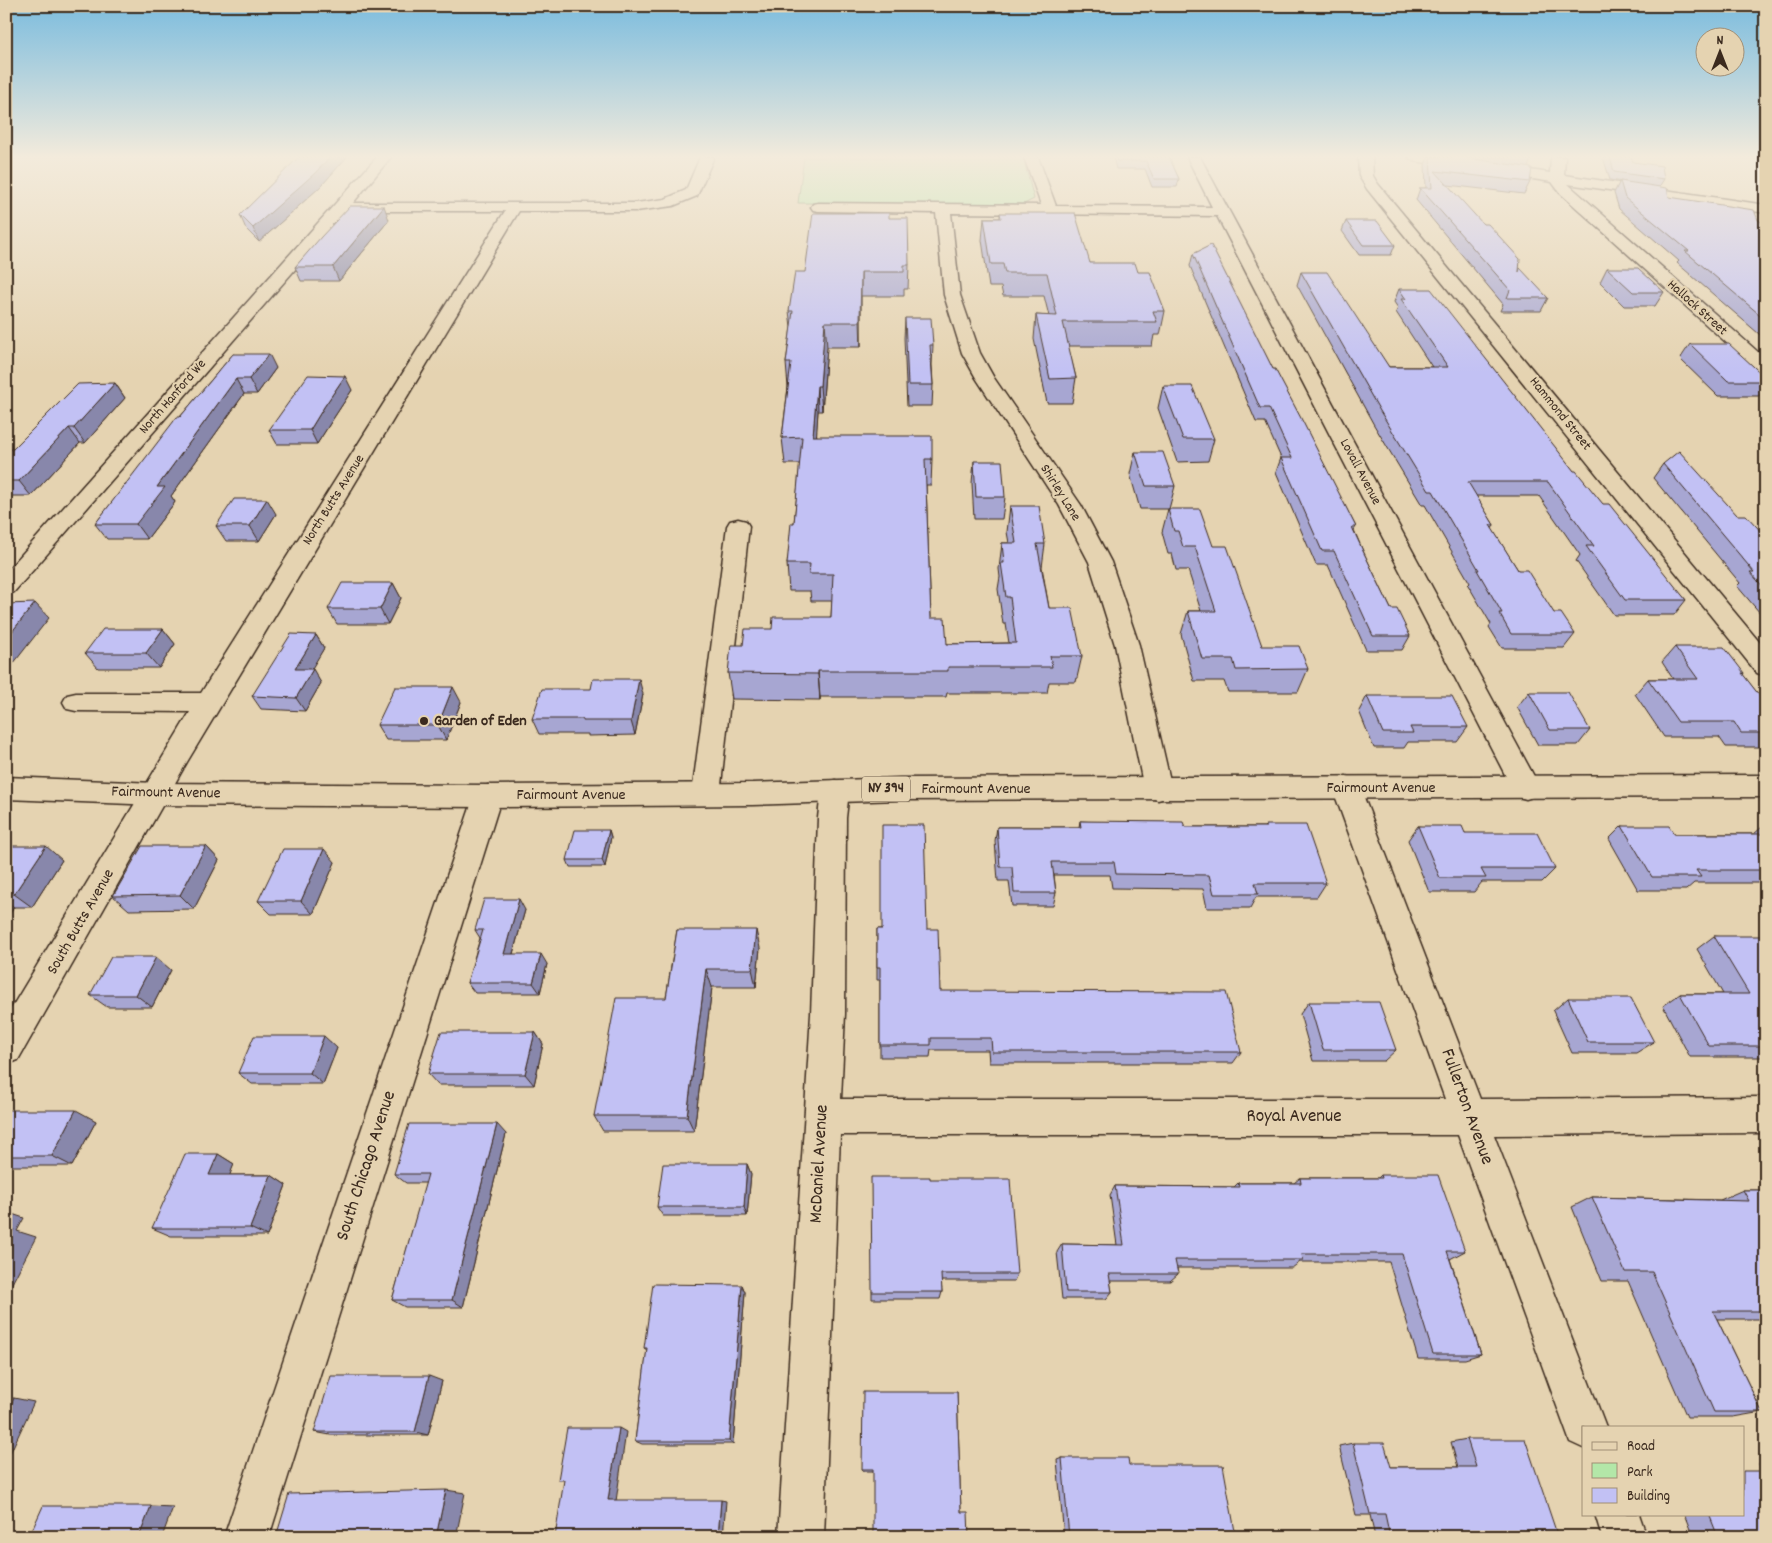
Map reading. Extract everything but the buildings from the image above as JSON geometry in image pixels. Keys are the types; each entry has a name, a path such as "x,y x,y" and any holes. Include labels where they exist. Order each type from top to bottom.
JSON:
{"street":[{"name":"North Hanford We","path":"6,587 321,229"},
{"name":"North Butts Avenue","path":"156,794 209,703 501,229"},
{"name":"Shirley Lane","path":"945,229 952,295 971,353 985,378 1070,505 1100,562 1126,645 1158,789"},
{"name":"Lovall Avenue","path":"1231,229 1526,788"},
{"name":"Hammond Street","path":"1407,229 1766,667"},
{"name":"Hallock Street","path":"1609,229 1766,369"},
{"path":"706,794 738,526"},
{"path":"76,702 209,703"},
{"name":"Fairmount Avenue","path":"6,788 156,794 488,796 706,794 900,789 1766,786"},
{"name":"Fullerton Avenue","path":"1346,787 1584,1426"},
{"name":"McDaniel Avenue","path":"801,1537 828,1014 832,818 835,791"},
{"name":"South Butts Avenue","path":"6,1050 156,794"},
{"name":"South Chicago Avenue","path":"246,1537 488,796"},
{"name":"Royal Avenue","path":"822,1117 1470,1117 1766,1114"},
{"path":"1618,1516 1625,1537"}],"place":[{"name":"Garden of Eden","path":"424,721"}]}
